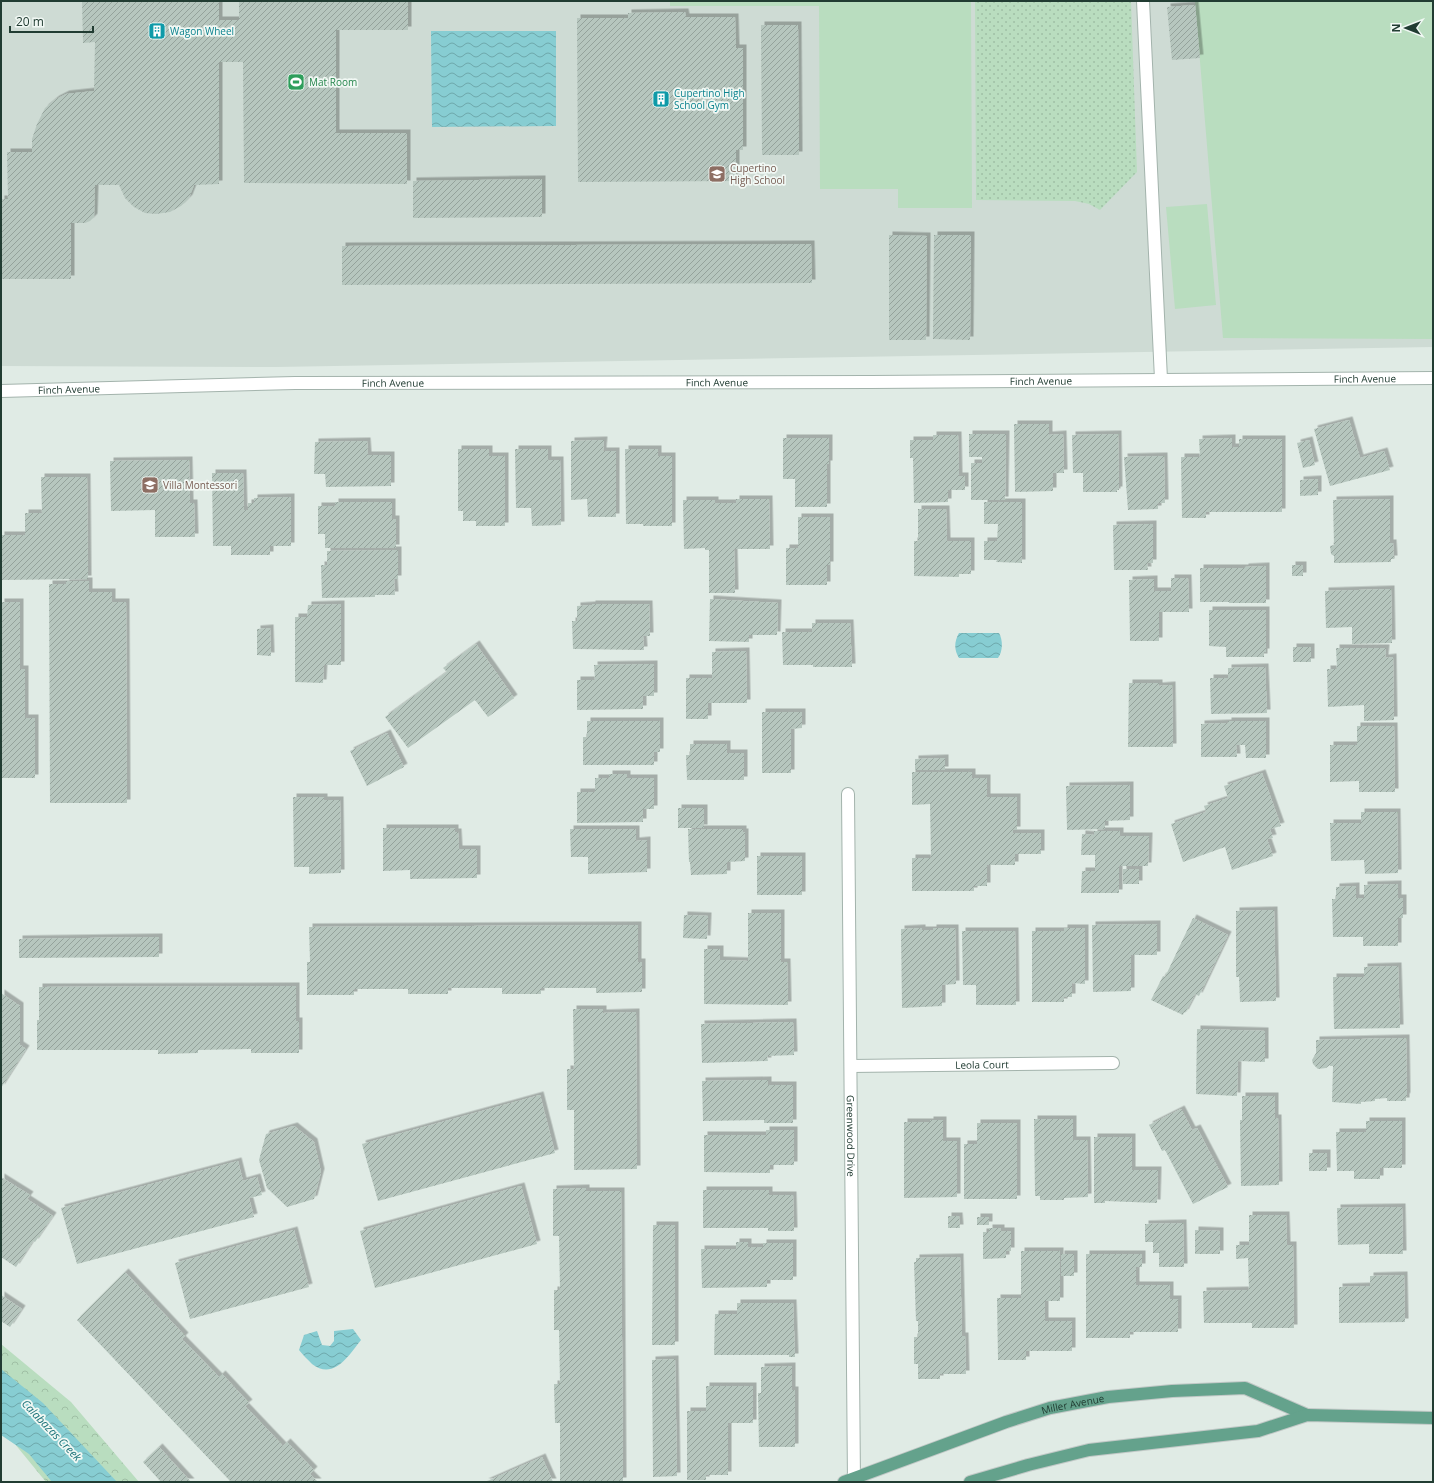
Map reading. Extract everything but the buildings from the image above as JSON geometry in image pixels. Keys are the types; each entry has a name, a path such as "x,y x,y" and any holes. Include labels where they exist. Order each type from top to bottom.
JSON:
{"main road":[{"name":"Miller Avenue","path":"851,1480 1050,1408 1108,1397 1172,1391 1245,1388 1307,1415"},
{"name":"Miller Avenue","path":"970,1482 1028,1465 1089,1450 1258,1431 1307,1415 1433,1418"}],"street":[{"path":"1143,1 1161,379"},
{"name":"Finch Avenue","path":"1,391 295,383 856,382 1433,378"},
{"name":"Greenwood Drive","path":"848,794 851,1066 851,1480"},
{"name":"Leola Court","path":"851,1066 1113,1063"}],"shaded area":[{"name":"Cupertino High School","path":"1,1 1433,1 1433,347 276,367 1,366"}],"green space":[{"path":"670,1 971,1 972,208 898,208 898,189 820,189 819,6 670,6"},
{"path":"975,1 1131,1 1137,172 1100,210 1089,204 1075,201 976,200"},
{"path":"1195,1 1433,1 1433,339 1223,338"},
{"path":"1207,204 1216,305 1175,309 1166,207"},
{"path":"1,1344 71,1402 139,1482 46,1482 1,1427"}],"water":[{"path":"431,31 556,31 556,126 432,127"},
{"path":"959,633 999,633 1002,646 998,658 959,658 955,646"},
{"path":"353,1329 361,1340 346,1359 334,1368 327,1370 312,1364 299,1350 304,1335 317,1331 322,1345 330,1346 334,1341 334,1331"},
{"name":"Calabazas Creek","path":"1,1369 43,1403 117,1482 52,1482 29,1454 1,1435"}],"place":[{"name":"Wagon Wheel","path":"157,31"},
{"name":"Mat Room","path":"296,82"},
{"name":"Cupertino High School Gym","path":"661,99"},
{"name":"Cupertino High School","path":"717,174"},
{"name":"Villa Montessori","path":"150,485"}]}
